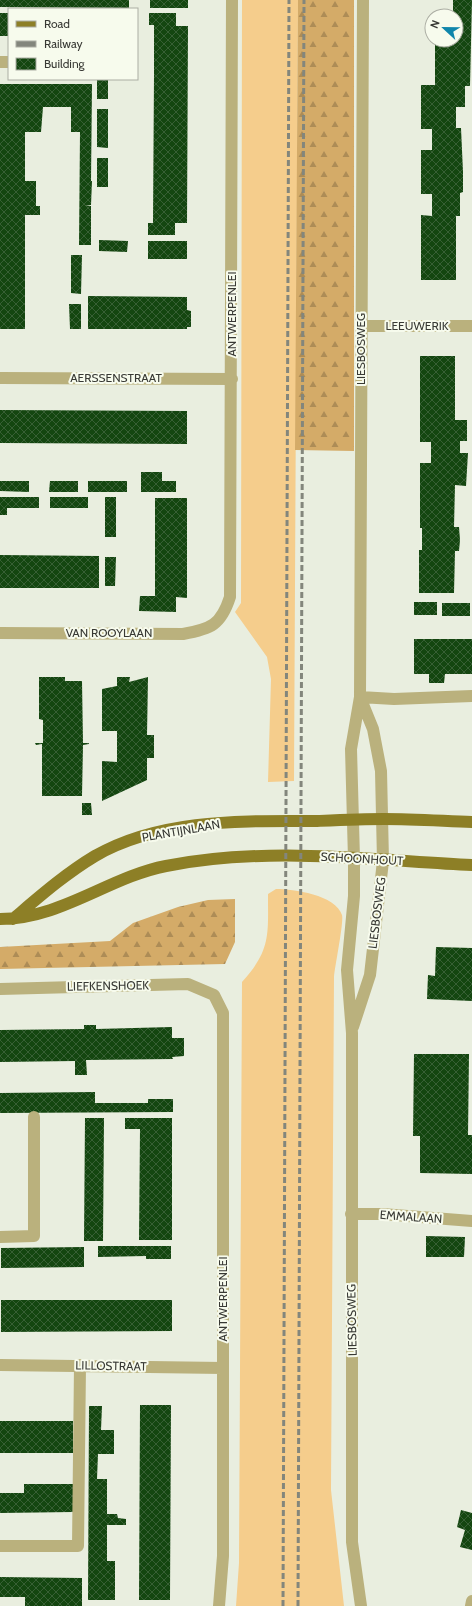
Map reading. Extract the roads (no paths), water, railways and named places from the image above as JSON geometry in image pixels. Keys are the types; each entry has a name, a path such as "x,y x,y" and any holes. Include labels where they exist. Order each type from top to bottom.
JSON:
{"main road":[{"path":"353,820 382,819 472,822"},
{"name":"PLANTIJNLAAN","path":"13,919 62,878 96,856 135,839 189,827 253,821 353,820"},
{"name":"SCHOONHOUT","path":"13,919 63,907 135,874 166,866 226,857 301,856 472,865"},
{"path":"0,919 13,919"}],"street":[{"name":"ANTWERPENLEI","path":"217,624 225,613 230,598 232,379 232,0"},
{"name":"LIESBOSWEG","path":"361,1606 352,1542 352,1033 347,970 354,896 351,749 360,697 363,0"},
{"name":"LEEUWERIK","path":"361,326 472,326"},
{"name":"AERSSENSTRAAT","path":"0,378 232,379"},
{"name":"VAN ROOYLAAN","path":"0,633 184,634 201,631 217,624"},
{"path":"360,697 394,699 472,696"},
{"name":"LIESBOSWEG","path":"352,1033 370,975 384,861 381,771 373,729 360,697"},
{"name":"LIEFKENSHOEK","path":"0,989 188,984 214,995"},
{"name":"ANTWERPENLEI","path":"214,995 223,1013 223,1556 219,1606"},
{"path":"0,1237 34,1236 34,1117"},
{"name":"EMMALAAN","path":"351,1214 382,1214 472,1221"},
{"name":"LILLOSTRAAT","path":"0,1365 223,1368"},
{"path":"0,1546 78,1546 80,1365"},
{"path":"470,1606 472,1601"}],"railway":[{"path":"283,1606 289,0"},
{"path":"298,1606 304,0"}]}
